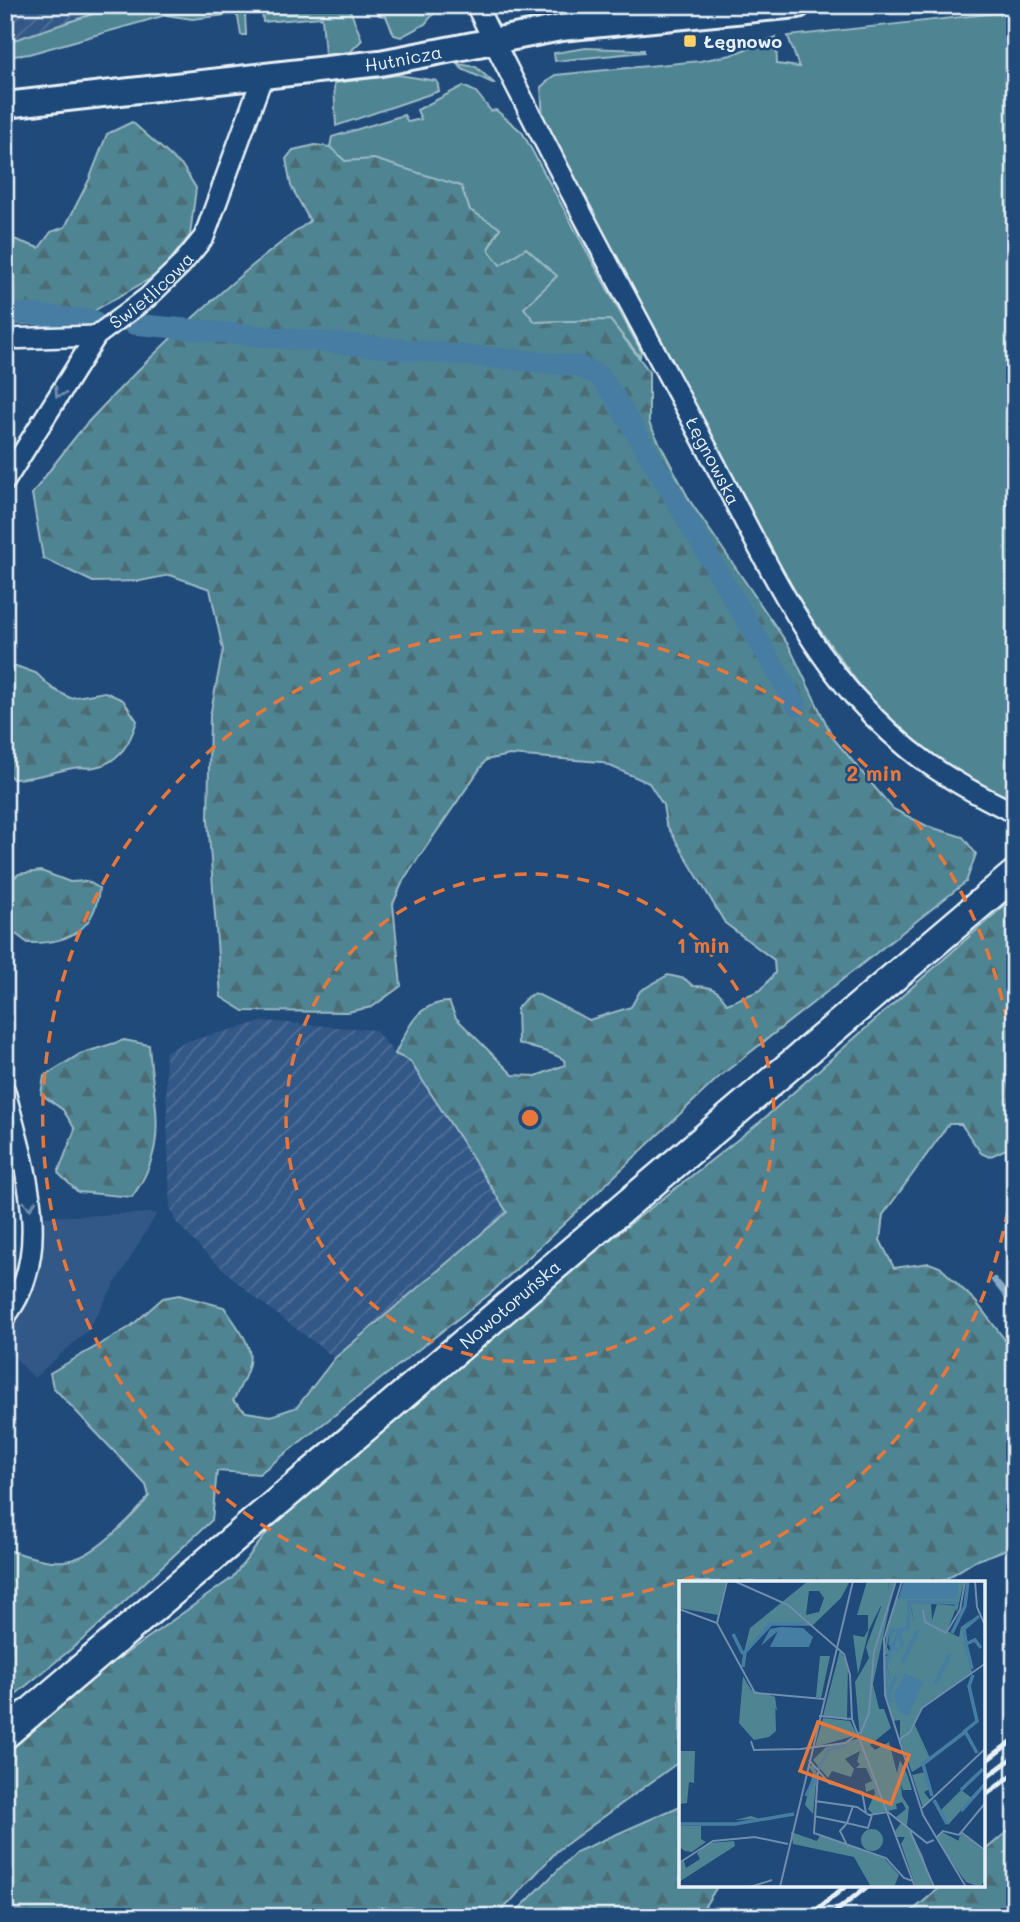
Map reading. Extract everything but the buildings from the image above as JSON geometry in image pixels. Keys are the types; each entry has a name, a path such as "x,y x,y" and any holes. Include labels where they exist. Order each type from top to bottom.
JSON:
{"main road":[{"name":"Nowotoruńska","path":"5,1734 1015,874"}],"street":[{"name":"Łęgnowska","path":"475,5 573,200 736,503 819,649 851,693 881,726 926,765 957,786 1015,813"},
{"name":"Hutnicza","path":"5,105 380,63 561,28 798,5"},
{"name":"Świetlicowa","path":"5,481 96,336 148,297 181,265 204,237 262,78"},
{"path":"5,339 96,336"},
{"path":"5,1091 29,1193 32,1232 27,1271 20,1294 5,1317"}],"shaded area":[{"path":"5,5 225,5 166,15 29,54 5,57"},
{"path":"265,1021 375,1030 395,1054 410,1061 507,1212 335,1358 253,1296 204,1252 175,1221 170,1207 165,1052 184,1042"},
{"path":"157,1213 87,1331 34,1378 5,1347 5,1317 40,1217"}],"green space":[{"path":"120,5 337,5 339,9 348,5 362,40 350,52 325,55 322,17 263,22 262,12 245,13 246,35 241,35 235,14 192,19 166,15 29,54 5,57 5,43"},
{"path":"376,5 434,5 436,11 425,24 401,37 394,35 386,16 379,15"},
{"path":"1015,11 1015,804 967,780 918,746 865,693 809,615 749,516 543,119 541,87 555,75 700,61 731,55 776,37 777,64 799,67 788,36"},
{"path":"586,48 644,52 555,61 554,53"},
{"path":"458,64 476,67 495,84 462,69"},
{"path":"398,75 437,81 439,91 336,126 334,83"},
{"path":"463,86 476,92 491,111 496,110 522,132 641,351 640,357 610,320 535,322 523,308 556,276 500,265 488,249 500,228 374,160 345,161 330,147 332,137 404,115 408,122 421,119 417,110"},
{"path":"132,122 183,167 196,188 190,235 160,273 69,325 5,323 5,236 39,248 51,232 65,227 89,180 107,134"},
{"path":"315,145 330,147 345,161 374,159 461,186 470,210 500,228 488,249 500,265 526,248 557,276 524,308 535,322 610,320 649,371 649,423 690,501 789,646 833,738 893,809 927,826 963,837 976,854 966,882 719,1077 491,1293 259,1474 217,1471 212,1520 86,1637 5,1703 5,1549 49,1561 84,1555 111,1536 149,1496 146,1485 53,1387 50,1373 130,1327 163,1298 179,1295 224,1307 242,1334 247,1344 249,1362 233,1401 246,1412 271,1416 297,1407 335,1358 507,1212 410,1061 395,1054 409,1026 421,1012 438,1003 449,1002 456,1018 513,1075 536,1076 565,1065 564,1060 553,1054 518,1043 517,1008 535,993 589,1020 631,1007 640,991 668,975 685,979 693,986 713,989 727,1004 761,990 775,973 774,960 725,923 666,824 663,805 649,783 601,762 510,755 486,760 404,879 393,904 401,986 372,1007 347,1012 244,1011 221,997 208,820 210,716 223,650 210,589 170,575 140,581 93,582 43,558 32,494 88,422 139,369 223,290 310,221 291,186 286,159 293,150"},
{"path":"16,666 36,673 53,689 70,698 105,692 123,700 137,721 123,750 111,761 95,767 76,767 36,777 13,779 5,771 5,670"},
{"path":"41,871 70,882 87,881 99,888 97,903 86,925 77,932 55,941 28,943 5,926 5,884 19,874"},
{"path":"1015,896 1015,1145 989,1157 981,1153 961,1124 949,1124 883,1215 880,1240 894,1268 929,1263 940,1267 976,1302 1015,1353 1015,1546 975,1561 943,1581 679,1581 679,1762 557,1851 496,1917 5,1917 5,1755 108,1666 232,1578 287,1507 541,1294 760,1122"},
{"path":"124,1040 149,1045 157,1124 152,1159 132,1197 78,1192 58,1173 75,1129 63,1110 41,1094 44,1076 80,1054"},
{"path":"679,1806 679,1887 717,1887 698,1917 511,1917 576,1852"},
{"path":"1015,1825 1015,1917 905,1917 941,1887 985,1887 985,1850"}],"waterway":[{"path":"5,312 93,320"},
{"path":"133,324 579,366 599,376 613,394 797,706"},
{"path":"994,1280 1015,1306"}],"railway":[{"path":"985,1762 1015,1739"},
{"path":"985,1778 1015,1756"},
{"path":"985,1796 1015,1773"},
{"path":"808,1917 845,1887"},
{"path":"829,1917 866,1887"}],"place":[{"name":"Łęgnowo","path":"690,41"}]}
